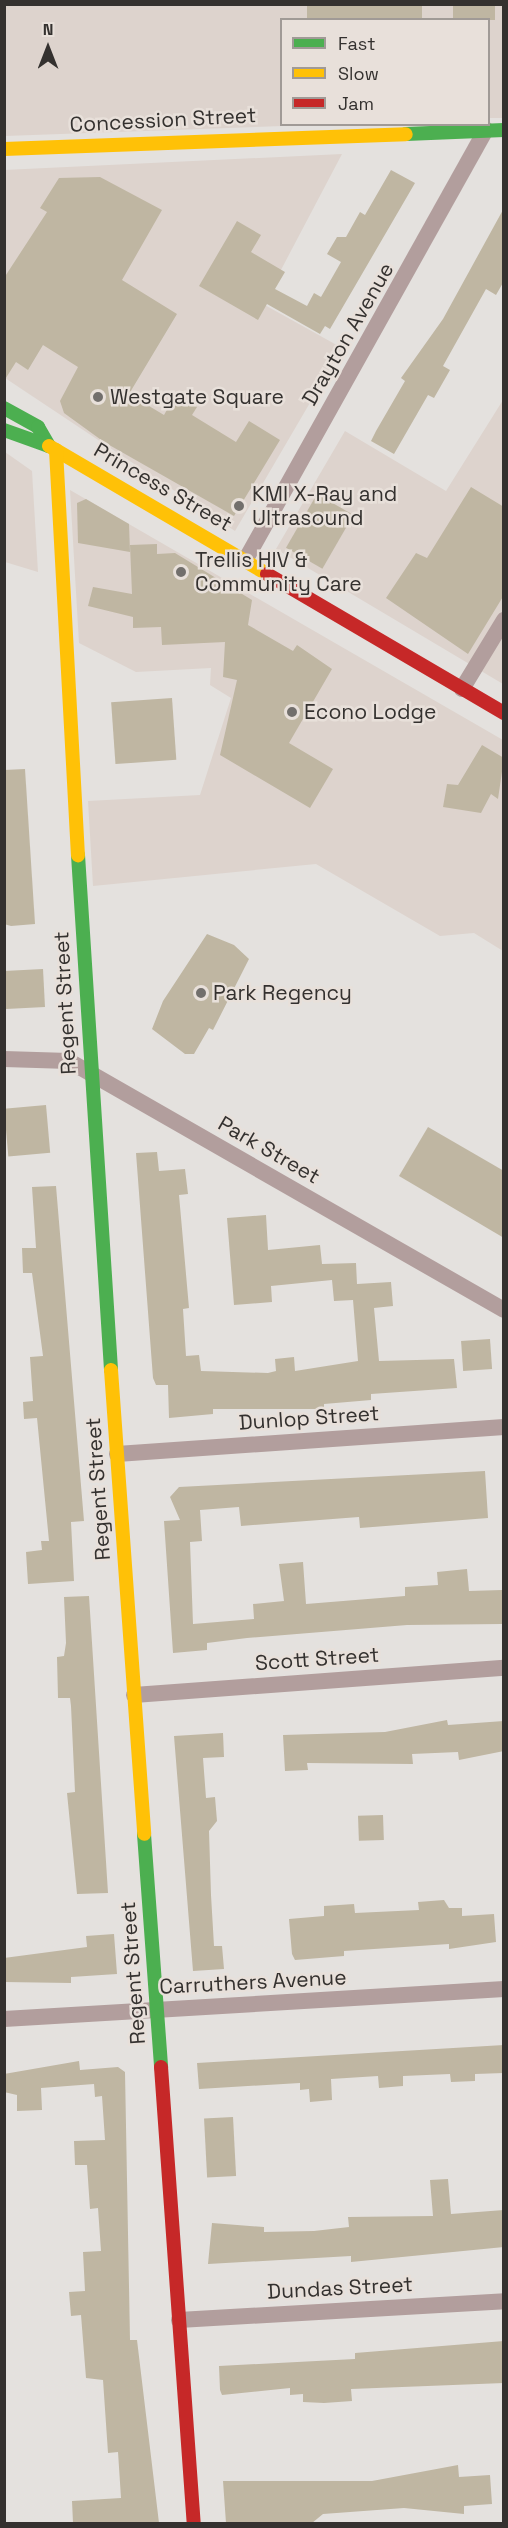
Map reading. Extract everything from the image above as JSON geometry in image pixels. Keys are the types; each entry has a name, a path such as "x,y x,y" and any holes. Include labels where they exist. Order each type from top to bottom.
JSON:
{"street":[{"name":"Drayton Avenue","path":"246,559 486,130"},
{"name":"Concession Street","path":"4,149 504,130"},
{"name":"Princess Street","path":"4,408 38,427 52,448"},
{"name":"Princess Street","path":"4,430 52,448 246,559 504,713"},
{"name":"Regent Street","path":"52,448 89,1071 194,2523"},
{"path":"462,689 504,620"},
{"name":"Park Street","path":"4,1059 62,1060 89,1071 504,1310"},
{"name":"Dunlop Street","path":"117,1454 504,1427"},
{"name":"Scott Street","path":"134,1695 504,1668"},
{"name":"Carruthers Avenue","path":"4,2019 504,1989"},
{"name":"Dundas Street","path":"179,2320 504,2301"}],"shaded area":[{"path":"4,5 503,5 503,118 490,118 490,18 280,18 280,126 284,126 5,136"},
{"path":"342,154 263,304 342,348 235,531 5,378 4,170"},
{"path":"503,400 503,684 276,549 345,431 446,491"},
{"path":"5,452 32,471 38,572 5,562"},
{"path":"70,490 503,740 503,951 474,933 440,936 316,864 93,886 88,801 200,795 231,698 210,685 211,668 136,672 79,643"}],"building":[{"path":"307,4 422,4 422,18 307,18"},
{"path":"453,4 495,4 495,20 453,18"},
{"path":"391,170 415,183 330,329 325,326 320,334 267,304 258,320 199,286 237,221 261,235 251,252 285,272 275,289 307,306 314,293 321,297 341,262 327,254 337,237 346,237 360,212 365,215"},
{"path":"100,177 162,210 122,280 177,314 129,394 164,415 176,394 197,407 192,415 236,442 249,421 280,440 234,516 104,442 64,413 60,401 78,367 43,345 28,370 16,362 4,381 4,278 47,212 40,208 59,178"},
{"path":"504,208 504,281 496,295 486,289 443,366 450,370 434,398 428,395 394,454 371,441 405,381 401,378 443,319"},
{"path":"471,487 504,507 504,595 468,654 386,598 416,553 427,558"},
{"path":"317,494 353,515 322,569 286,548"},
{"path":"86,499 129,524 130,552 78,543 77,503"},
{"path":"157,544 157,554 175,553 252,600 248,625 293,651 297,645 332,669 289,743 333,769 310,808 220,755 237,680 223,677 225,642 162,645 161,627 133,628 133,617 88,606 93,587 132,594 130,545"},
{"path":"172,698 176,760 115,764 111,702"},
{"path":"482,745 504,758 498,799 491,794 481,813 443,807 447,784 458,785"},
{"path":"25,769 35,924 11,926 4,924 4,770"},
{"name":"Park Regency","path":"207,934 234,945 249,959 213,1030 209,1028 194,1054 185,1054 152,1029 163,1001"},
{"path":"43,969 45,1007 6,1009 4,971"},
{"path":"46,1105 50,1153 8,1156 4,1109"},
{"path":"428,1127 504,1171 504,1238 399,1176"},
{"path":"157,1152 159,1171 185,1169 188,1194 179,1195 189,1308 183,1309 186,1356 199,1355 201,1371 268,1373 276,1371 275,1359 294,1357 295,1371 358,1361 353,1300 334,1301 332,1280 271,1286 272,1302 234,1305 227,1218 266,1215 268,1250 320,1245 322,1264 356,1263 357,1284 391,1282 393,1306 374,1308 379,1361 454,1359 457,1388 371,1394 371,1400 324,1404 324,1409 213,1409 213,1414 169,1418 168,1385 156,1385 153,1378 136,1153"},
{"path":"56,1186 84,1521 71,1522 74,1581 28,1584 26,1552 42,1550 41,1541 49,1541 37,1418 24,1419 23,1402 33,1401 30,1357 43,1356 32,1273 23,1273 22,1248 36,1248 32,1187"},
{"path":"490,1339 492,1369 463,1371 461,1341"},
{"path":"485,1471 488,1518 360,1528 359,1517 241,1526 239,1507 200,1510 202,1541 190,1542 193,1624 254,1619 253,1604 284,1601 279,1564 303,1562 306,1604 405,1596 405,1587 438,1585 437,1572 467,1569 469,1591 502,1590 502,1624 407,1625 247,1638 207,1643 207,1650 173,1653 164,1521 180,1520 170,1497 179,1487"},
{"path":"89,1596 108,1893 77,1894 67,1793 75,1792 71,1706 70,1698 58,1698 57,1657 64,1656 66,1643 64,1597"},
{"path":"447,1720 448,1725 504,1721 504,1751 459,1760 458,1752 412,1754 413,1764 307,1763 308,1770 285,1771 283,1735 385,1732"},
{"path":"223,1733 224,1757 203,1758 206,1798 215,1797 217,1821 209,1831 211,1895 214,1946 222,1946 224,1969 193,1971 174,1736"},
{"path":"383,1815 384,1840 359,1841 358,1816"},
{"path":"444,1900 449,1908 462,1908 462,1916 494,1914 496,1942 449,1949 449,1944 344,1951 344,1956 295,1960 292,1954 289,1919 324,1916 324,1906 354,1904 355,1913 419,1910 418,1902"},
{"path":"114,1934 117,1974 71,1977 71,1983 4,1982 4,1958 87,1947 86,1936"},
{"path":"504,2045 504,2073 475,2074 475,2081 451,2082 450,2074 403,2076 403,2086 379,2088 378,2076 331,2079 332,2100 310,2102 309,2089 300,2090 300,2083 199,2089 197,2063"},
{"path":"79,2061 80,2070 118,2067 125,2072 130,2340 137,2340 159,2523 73,2523 72,2501 121,2498 118,2452 108,2453 103,2380 86,2378 81,2315 71,2316 69,2292 85,2291 83,2252 101,2251 98,2208 90,2209 87,2165 75,2165 74,2141 105,2140 102,2096 95,2097 94,2084 41,2088 42,2110 17,2111 17,2095 4,2092 4,2074"},
{"path":"233,2117 236,2176 207,2177 204,2119"},
{"path":"448,2179 451,2214 504,2210 504,2247 351,2262 351,2256 208,2264 212,2223 264,2227 264,2232 314,2231 349,2227 348,2217 433,2216 430,2180"},
{"path":"504,2341 504,2383 351,2389 352,2401 324,2403 303,2402 303,2394 290,2395 290,2388 222,2395 220,2390 219,2366 355,2359 355,2353"},
{"path":"458,2465 459,2477 490,2475 492,2504 464,2506 464,2514 404,2508 323,2514 312,2523 226,2523 223,2481 372,2481"}],"traffic: fast":[{"path":"406,134 504,130"},
{"path":"4,408 38,427 49,446"},
{"path":"4,430 49,446"},
{"path":"78,855 111,1370"},
{"path":"144,1834 161,2067"}],"traffic: slow":[{"path":"4,149 406,134"},
{"path":"49,446 267,574"},
{"path":"56,450 78,855"},
{"path":"111,1370 144,1834"}],"traffic: jam":[{"path":"267,574 504,713"},
{"path":"161,2067 194,2524"}],"place":[{"name":"Westgate Square","path":"98,397"},
{"name":"KMI X-Ray and Ultrasound","path":"239,506"},
{"name":"Trellis HIV & Community Care","path":"181,572"},
{"name":"Econo Lodge","path":"292,712"},
{"name":"Park Regency","path":"201,993"}]}
